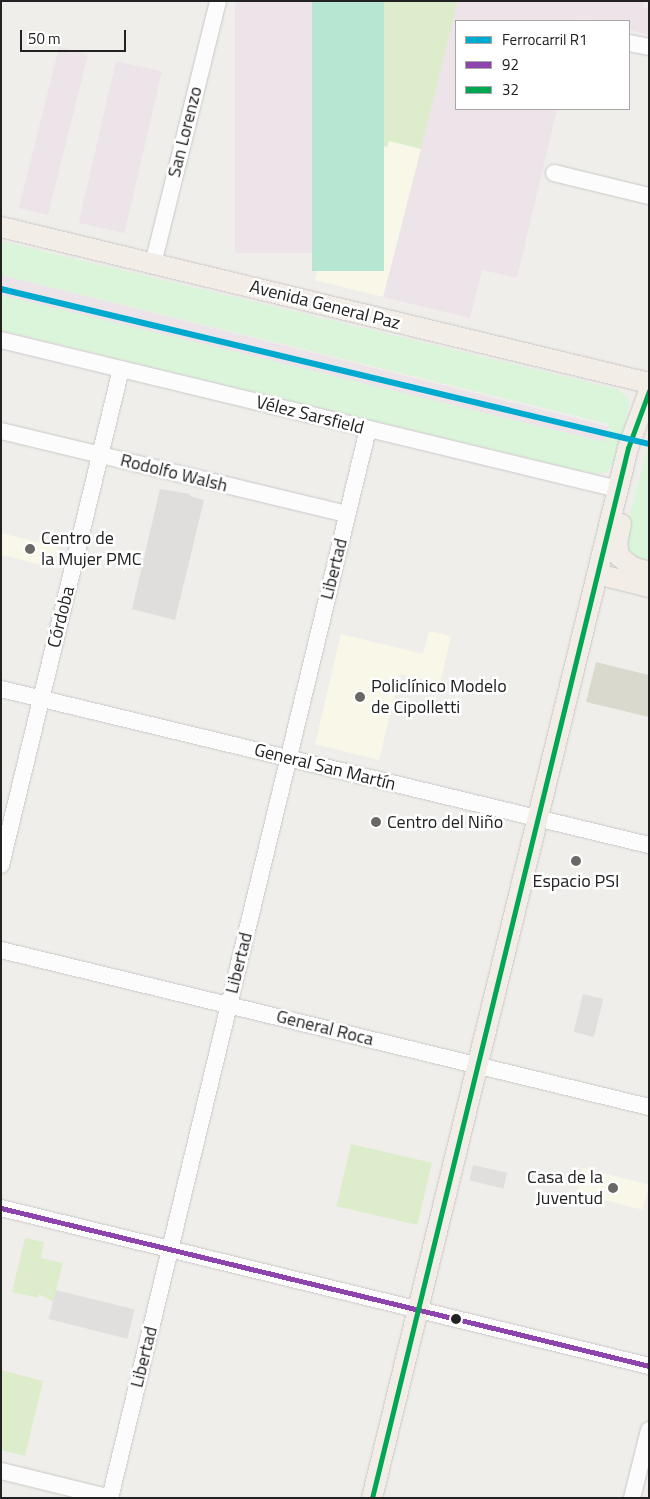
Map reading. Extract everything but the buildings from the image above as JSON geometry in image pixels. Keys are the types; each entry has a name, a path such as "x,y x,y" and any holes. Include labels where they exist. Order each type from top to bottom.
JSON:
{"main road":[{"name":"Avenida General Paz","path":"1,227 649,383"},
{"path":"372,1498 630,440 649,391"},
{"path":"649,424 618,535 619,556 627,564 649,572"},
{"path":"598,571 649,580"},
{"path":"598,571 649,587"}],"street":[{"name":"San Lorenzo","path":"153,264 218,1"},
{"path":"630,43 649,47"},
{"path":"554,173 649,196"},
{"name":"Vélez Sarsfield","path":"1,340 618,489"},
{"name":"Córdoba","path":"1,865 122,369"},
{"name":"Libertad","path":"110,1498 368,429"},
{"name":"Rodolfo Walsh","path":"1,431 347,514"},
{"name":"General San Martín","path":"1,689 649,845"},
{"name":"General Roca","path":"1,950 649,1107"},
{"path":"1,1208 649,1366"},
{"path":"632,1498 649,1430"},
{"path":"1,1471 110,1498"}],"shaded area":[{"path":"235,1 312,1 312,253 235,253"},
{"path":"458,1 644,1 643,8 649,9 649,35 630,30 630,20 455,20 455,110 557,110 517,278 482,270 470,318 383,297"},
{"path":"59,47 88,54 48,215 19,208"},
{"path":"116,61 162,72 124,233 79,223"},
{"path":"350,137 387,147 389,140 421,149 383,297 315,280"},
{"path":"1,275 609,427 605,446 1,296"},
{"path":"160,489 190,494 190,496 204,500 175,620 132,609"},
{"name":"Centro de la Mujer PMC","path":"1,533 58,547 53,568 1,555"},
{"name":"Policlínico Modelo de Cipolletti","path":"429,631 451,636 440,683 400,674 379,760 315,744 341,634 423,654"},
{"path":"596,662 649,675 649,717 586,702"},
{"path":"583,994 603,999 594,1037 574,1032"},
{"path":"473,1165 507,1173 504,1188 469,1181"},
{"name":"Casa de la Juventud","path":"583,1168 649,1184 643,1210 577,1193"},
{"path":"56,1290 135,1310 127,1339 49,1319"}],"green space":[{"path":"312,1 384,1 384,271 312,271"},
{"path":"384,1 458,1 421,149 389,141 387,147 350,137"},
{"path":"1,241 617,389 628,398 629,406 617,459 606,472 594,474 1,330 1,295 605,442 609,424 1,275"},
{"path":"649,442 649,563 636,560 622,544"},
{"path":"351,1144 432,1163 417,1225 337,1206"},
{"path":"25,1238 44,1242 41,1258 63,1263 53,1302 39,1294 38,1298 12,1292"},
{"path":"1,1370 43,1381 25,1456 1,1450"}],"rail line":[{"name":"R1","path":"1,289 649,444"}],"transit line":[{"name":"32","path":"372,1498 628,448 649,391"},
{"name":"92","path":"1,1208 649,1366"}],"place":[{"name":"Centro de la Mujer PMC","path":"30,549"},
{"name":"Policlínico Modelo de Cipolletti","path":"360,697"},
{"name":"Centro del Niño","path":"376,822"},
{"name":"Espacio PSI","path":"576,861"},
{"name":"Casa de la Juventud","path":"613,1188"}]}
